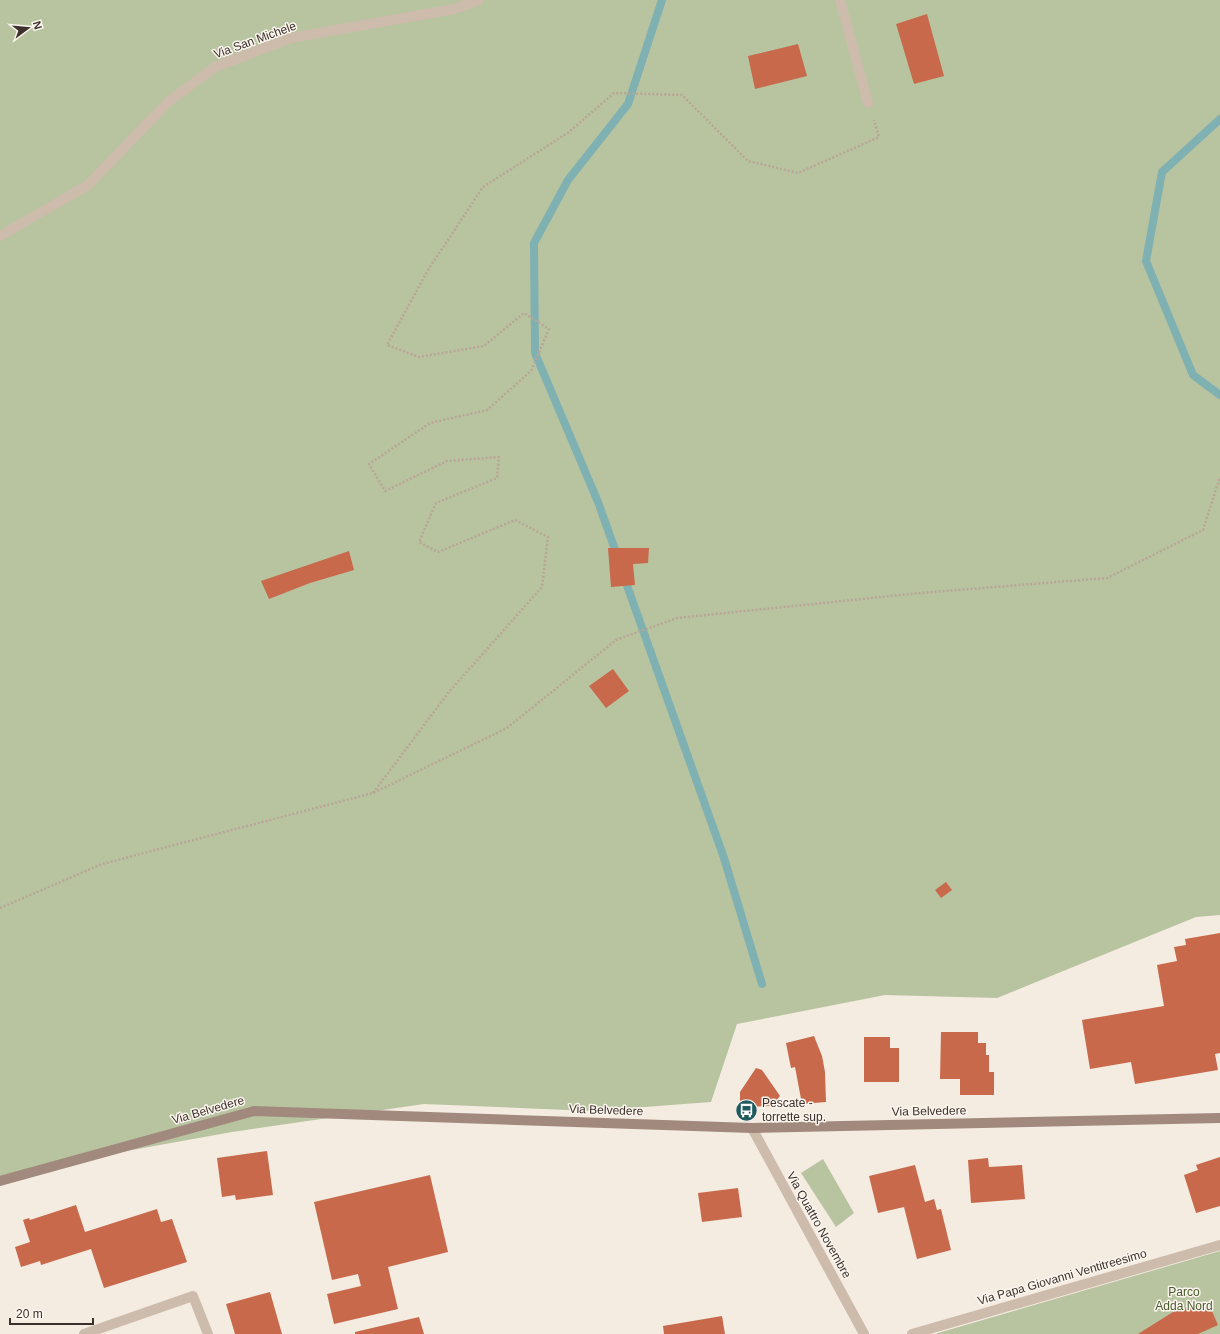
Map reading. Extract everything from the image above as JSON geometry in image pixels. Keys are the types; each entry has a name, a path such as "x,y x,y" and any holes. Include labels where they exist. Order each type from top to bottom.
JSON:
{"main road":[{"name":"Via Belvedere","path":"0,1181 254,1111 752,1128 1220,1118"}],"street":[{"name":"Via San Michele","path":"0,236 88,185 168,102 215,67 291,38 454,9 479,0"},
{"path":"840,0 868,103"},
{"name":"Via Quattro Novembre","path":"752,1128 864,1334"},
{"name":"Via Papa Giovanni Ventitreesimo","path":"912,1334 1220,1245"},
{"path":"84,1334 193,1296 208,1334"}],"path":[{"path":"373,793 448,693 542,587 548,537 516,520 438,552 420,542 436,503 497,478 499,457 447,461 385,491 369,464 430,423 487,410 531,371 549,329 524,313 484,346 419,357 387,345 428,270 483,187 569,132 614,93 682,95 748,161 798,173 879,136 868,103"},
{"path":"0,908 102,864 373,793 507,728 616,640 677,618 920,593 1107,578 1203,530 1220,476"}],"green space":[{"path":"0,0 1220,0 1220,915 1196,917 997,998 885,995 737,1024 711,1102 591,1111 424,1104 232,1132 82,1159 0,1178"},
{"path":"823,1159 854,1213 836,1227 801,1173"},
{"name":"Parco Adda Nord","path":"1220,1251 1220,1334 936,1334 938,1333"}],"building":[{"path":"927,14 944,76 914,84 896,24"},
{"path":"798,44 807,76 755,89 748,56"},
{"path":"608,548 649,548 648,563 633,564 635,585 611,587"},
{"path":"349,551 354,570 310,583 269,599 261,581"},
{"path":"613,669 629,691 606,708 589,686"},
{"path":"946,882 952,890 941,898 935,890"},
{"path":"1220,933 1220,1053 1215,1054 1218,1070 1135,1084 1131,1062 1090,1069 1082,1020 1164,1006 1157,965 1177,961 1174,947 1186,945 1185,939"},
{"path":"941,1032 978,1032 978,1043 986,1043 986,1055 989,1055 989,1072 994,1072 994,1095 960,1095 960,1079 940,1079"},
{"path":"814,1036 822,1056 825,1072 826,1102 802,1104 795,1067 791,1068 786,1043"},
{"path":"864,1037 890,1037 890,1048 899,1048 899,1082 864,1082"},
{"path":"756,1068 762,1070 780,1096 772,1106 740,1107 740,1092"},
{"path":"267,1151 273,1195 236,1200 235,1195 222,1197 217,1158"},
{"path":"1220,1157 1220,1206 1196,1213 1184,1175 1198,1170 1196,1165"},
{"path":"988,1158 989,1167 1022,1165 1025,1199 971,1203 968,1160"},
{"path":"915,1165 925,1202 934,1199 937,1210 941,1209 951,1250 917,1259 904,1207 878,1213 869,1176"},
{"path":"430,1175 448,1252 388,1267 398,1309 334,1324 327,1294 361,1286 358,1274 332,1280 314,1202"},
{"path":"738,1188 742,1217 702,1222 698,1193"},
{"path":"76,1205 85,1232 157,1209 161,1222 172,1219 187,1262 104,1288 91,1249 41,1265 40,1261 21,1267 15,1247 30,1242 23,1220 29,1218 30,1220"},
{"path":"270,1292 282,1334 235,1334 226,1304"},
{"path":"1208,1302 1218,1325 1198,1334 1138,1334 1173,1312"},
{"path":"722,1316 725,1334 664,1334 663,1326"},
{"path":"419,1317 424,1334 355,1334 355,1332"}],"waterway":[{"path":"618,558 598,502 535,353 534,243 568,180 628,104 662,0"},
{"path":"1220,119 1162,172 1146,261 1193,375 1220,395"},
{"path":"624,577 724,858 762,984"}],"place":[{"name":"Pescate - torrette sup.","path":"746,1110"}]}
